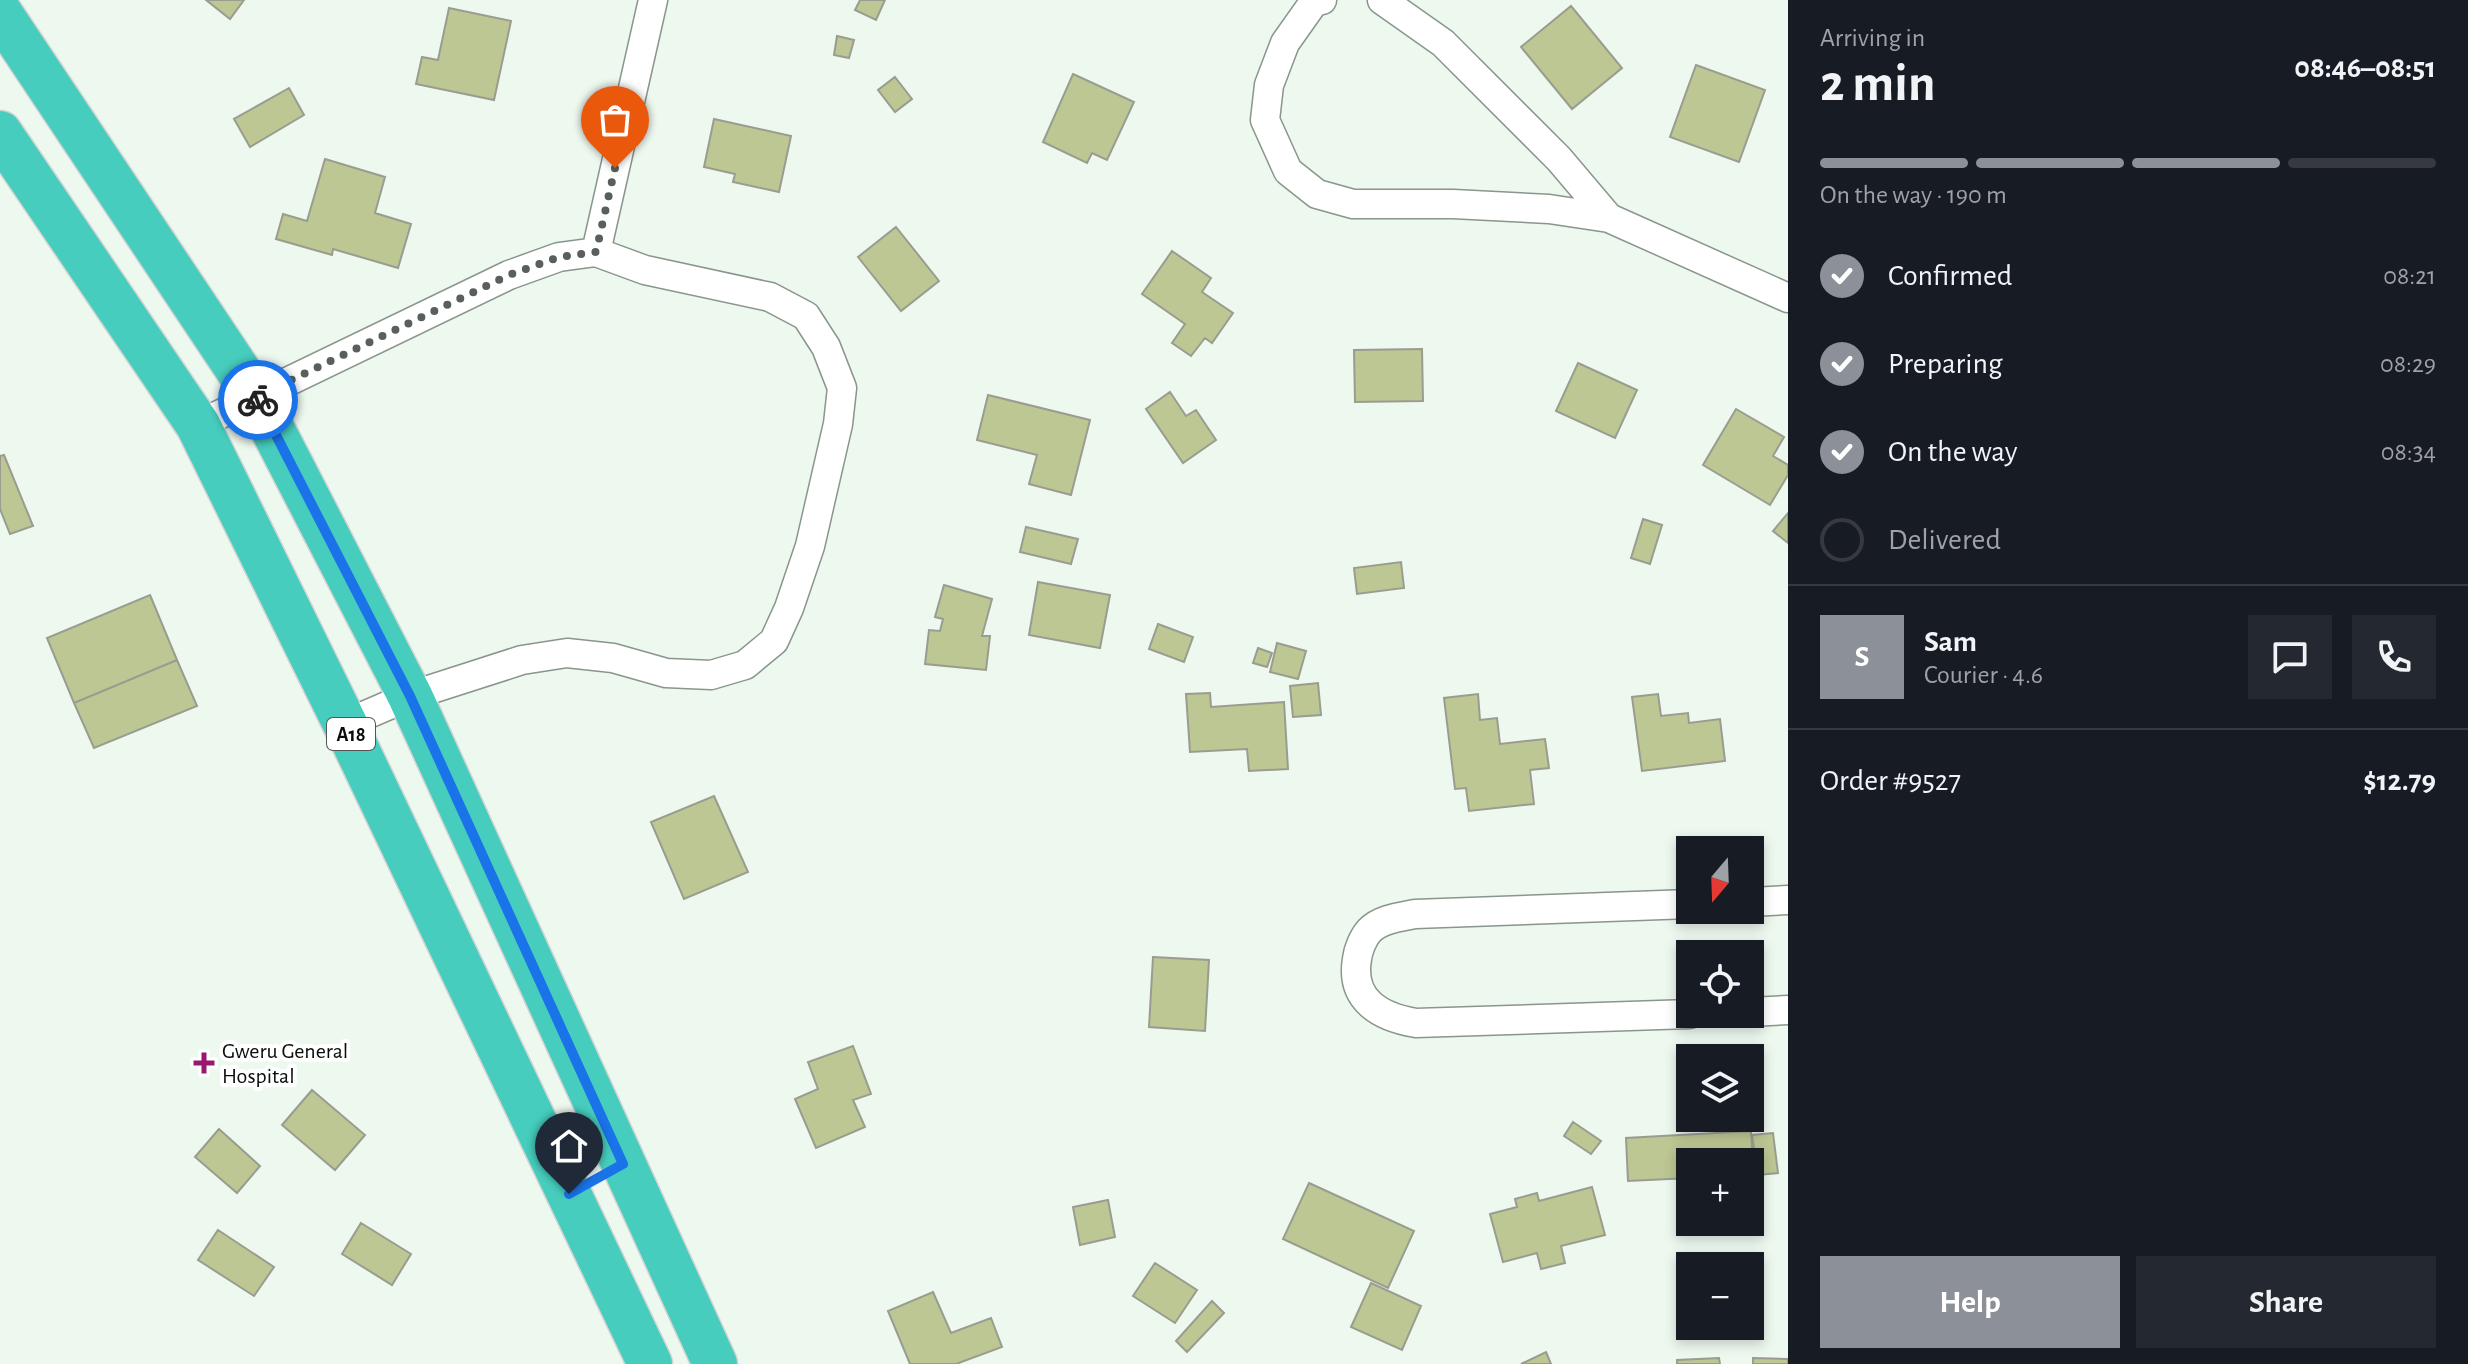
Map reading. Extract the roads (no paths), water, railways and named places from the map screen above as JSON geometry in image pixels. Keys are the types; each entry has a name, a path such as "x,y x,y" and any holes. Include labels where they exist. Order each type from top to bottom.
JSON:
{"highway":[{"path":"0,13 256,397 410,696 715,1364"},
{"name":"A18","path":"0,133 198,425 345,724 650,1364"},
{"path":"432,905 491,873"},
{"path":"569,1194 623,1164"}],"street":[{"path":"596,252 653,0"},
{"path":"1322,0 1314,2 1285,43 1269,85 1265,120 1288,171 1317,194 1353,204 1536,208 1609,218 1788,298"},
{"path":"1382,0 1443,43 1559,159 1609,218"},
{"path":"198,425 509,275 559,257 596,252 645,270 770,297 806,316 826,347 842,388 838,424 810,546 774,641 745,665 711,675 666,673 613,658 567,653 522,660 410,696 345,724"},
{"path":"1764,901 1788,900"},
{"path":"1676,905 1415,914 1389,919 1369,930 1358,951 1354,974 1361,995 1378,1011 1394,1019 1416,1023 1676,1014"},
{"path":"1764,1011 1788,1010"}],"place":[{"name":"Gweru General Hospital","path":"204,1063"}]}
